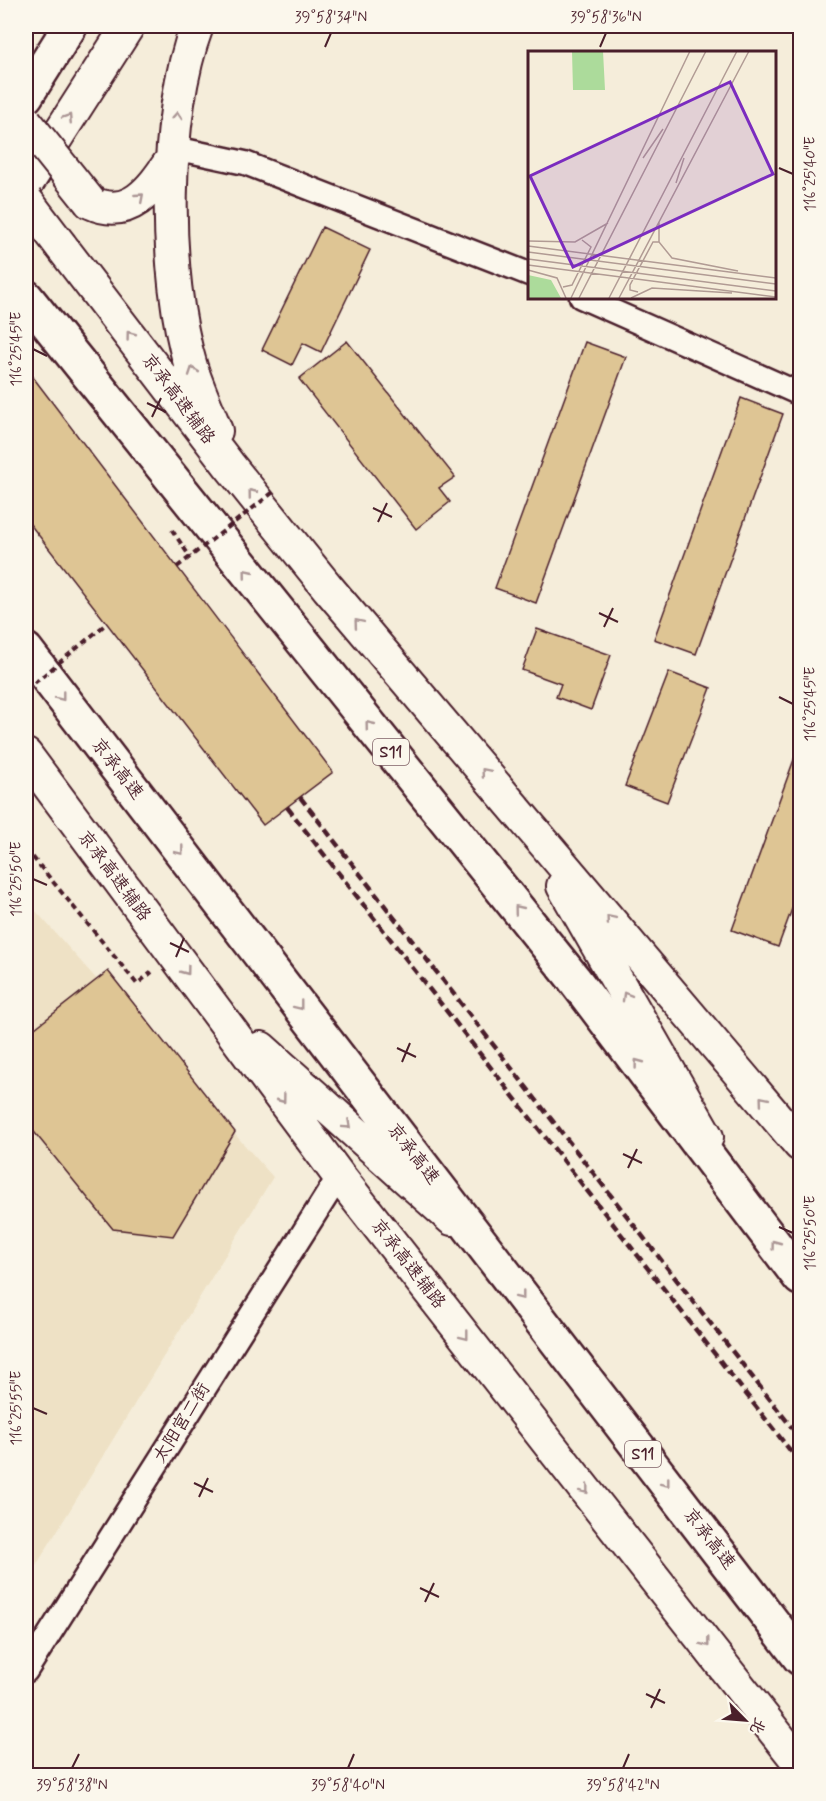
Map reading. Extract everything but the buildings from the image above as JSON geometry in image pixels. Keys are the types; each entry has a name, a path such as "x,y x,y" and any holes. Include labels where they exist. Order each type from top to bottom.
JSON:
{"main road":[{"path":"26,96 70,26"},
{"name":"S11","path":"26,298 574,979 801,1278"},
{"name":"京承高速","path":"26,650 801,1658"}],"street":[{"path":"26,185 128,26"},
{"path":"197,26 178,95 171,212 174,279 191,366 229,465"},
{"path":"26,122 90,202 112,207 133,204 152,188 175,152"},
{"path":"175,152 245,163 528,274"},
{"name":"京承高速辅路","path":"26,200 229,465 328,588 801,1145"},
{"path":"583,298 801,394"},
{"name":"京承高速辅路","path":"26,756 339,1176 801,1764"},
{"path":"26,785 68,815"},
{"path":"523,816 749,1210"},
{"path":"209,1002 486,1249"},
{"name":"太阳宫二街","path":"26,1671 339,1176"}],"path":[{"path":"177,567 276,490"},
{"path":"26,690 106,624"},
{"path":"26,849 137,984"}],"shaded area":[{"path":"26,900 273,1177 26,1582"}],"railway":[{"path":"300,797 800,1438"},
{"path":"287,807 800,1463"}]}
